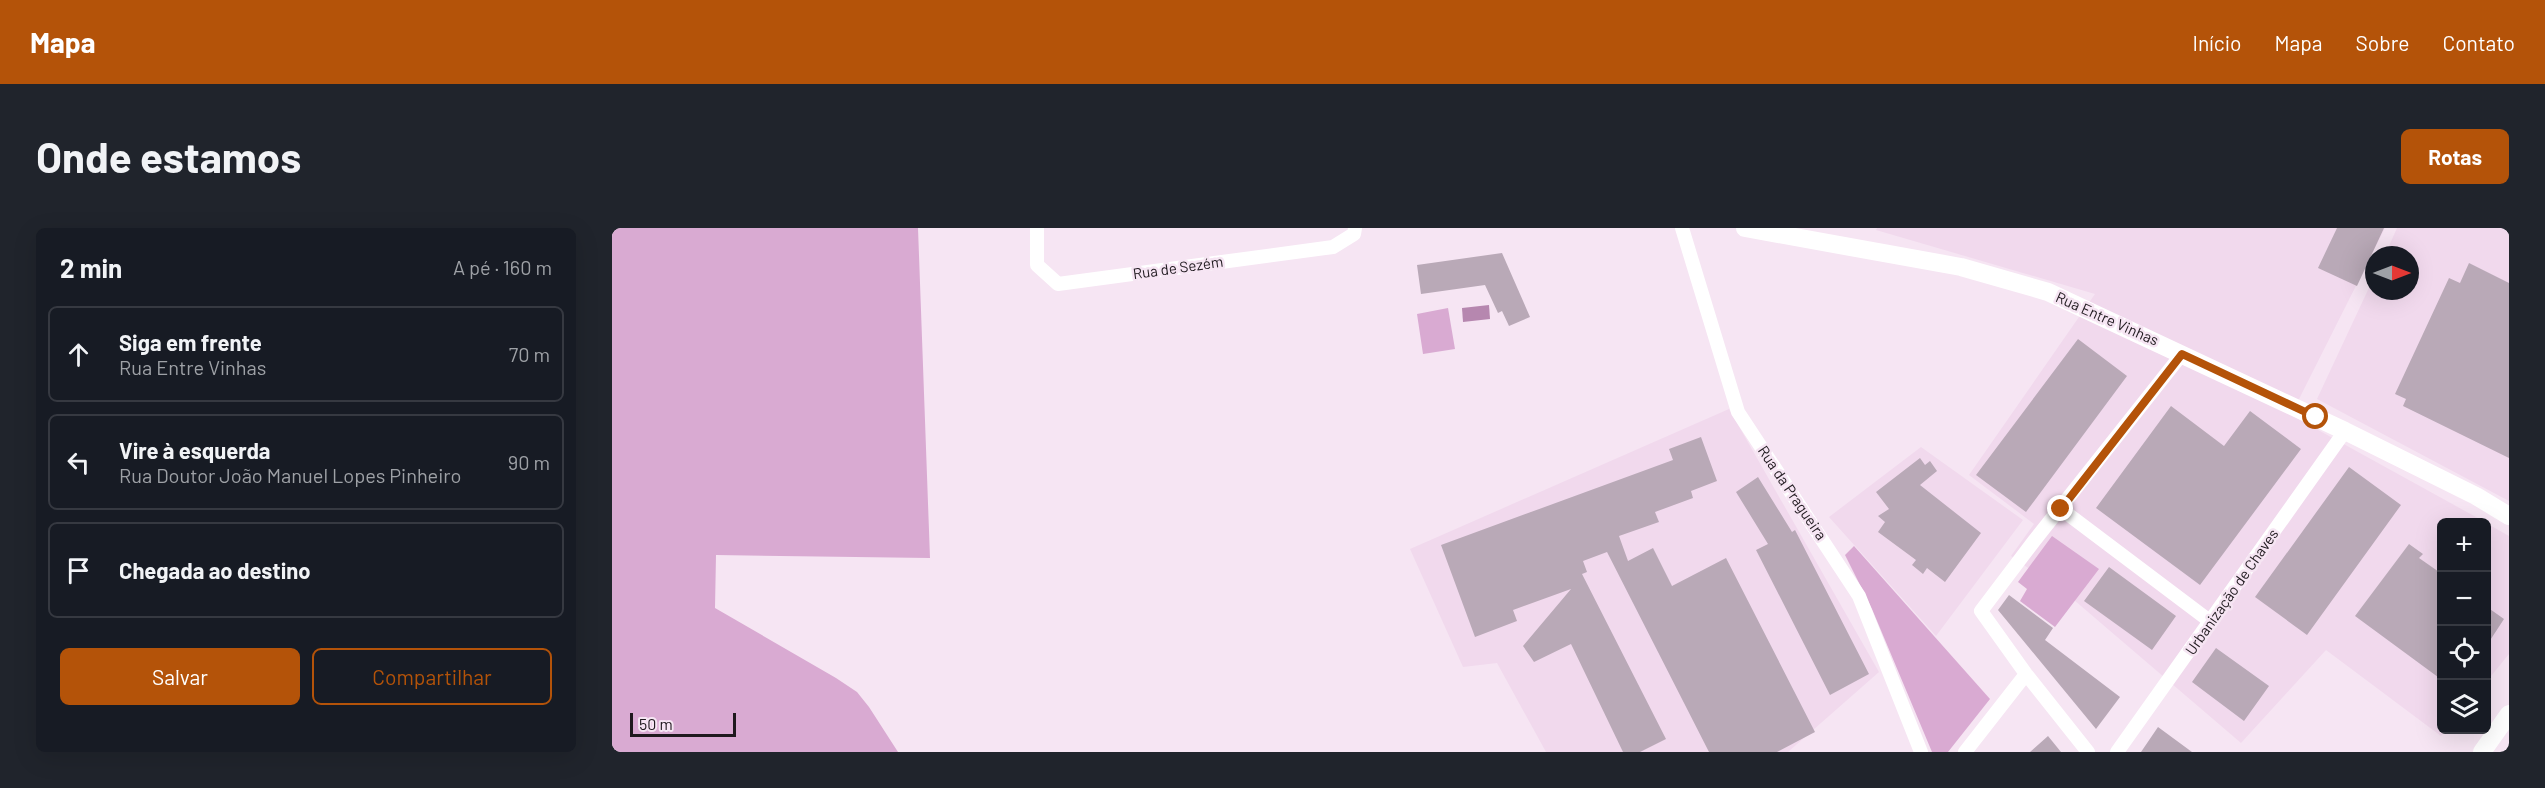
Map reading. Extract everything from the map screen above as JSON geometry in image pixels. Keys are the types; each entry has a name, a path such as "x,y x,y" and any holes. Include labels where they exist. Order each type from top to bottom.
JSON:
{"street":[{"name":"Rua de Sezém","path":"1037,228 1037,265 1058,284 1333,247 1354,234 1355,228"},
{"name":"Rua da Pragueira","path":"1682,228 1738,412 1859,596 1921,752"},
{"name":"Rua Entre Vinhas","path":"1745,228 1961,267 2048,292 2345,431 2476,496 2509,516"},
{"path":"2088,752 2026,675 1982,611 2034,540 2061,509 2182,354"},
{"name":"Urbanização de Chaves","path":"2117,752 2345,431"},
{"path":"2061,509 2211,622"},
{"path":"1965,752 2026,675"},
{"path":"2482,752 2509,714"}],"shaded area":[{"path":"612,228 918,228 930,558 716,555 715,608 857,692 898,752 612,752"},
{"path":"1877,228 2385,228 2376,246 2365,246 2365,268 2291,415 2478,518 2437,518 2437,733 2326,650 2241,743 2074,600 2011,556 2034,524 1969,475 2095,294 1876,230"},
{"path":"2397,228 2501,228 2509,232 2509,501 2317,399 2365,296 2365,300 2419,300 2419,246 2389,246"},
{"path":"1489,305 1490,319 1463,322 1462,308"},
{"path":"1448,308 1455,349 1423,354 1417,314"},
{"path":"1729,409 1879,672 1788,752 1546,752 1497,663 1463,667 1410,549"},
{"path":"1921,447 2023,520 1936,636 1829,517"},
{"path":"2491,526 2509,536 2509,654 2491,676"},
{"path":"2052,536 2099,569 2055,627 2020,601 2027,589 2018,582"},
{"path":"1854,546 1990,699 1948,752 1932,752 1872,609 1845,555"}],"building":[{"path":"2337,228 2384,228 2376,246 2365,246 2365,269 2357,286 2318,268"},
{"path":"1502,253 1530,317 1509,326 1502,311 1498,313 1485,285 1421,294 1417,265"},
{"path":"2469,263 2509,283 2509,458 2403,406 2406,399 2395,394 2449,278 2460,283"},
{"path":"2078,339 2127,376 2026,512 1976,475"},
{"path":"2171,406 2224,446 2250,411 2301,449 2200,585 2096,508"},
{"path":"1701,437 1717,481 1691,491 1693,498 1655,512 1659,522 1619,536 1628,561 1653,548 1672,586 1726,558 1815,732 1777,752 1709,752 1607,552 1583,561 1587,572 1582,574 1666,739 1640,752 1623,752 1571,644 1534,662 1523,646 1571,589 1513,610 1517,621 1475,637 1441,545 1673,460 1669,449"},
{"path":"1920,458 1925,465 1930,461 1937,471 1920,485 1981,533 1945,582 1927,568 1923,574 1912,565 1916,560 1878,532 1885,522 1878,516 1889,509 1876,492"},
{"path":"2349,467 2401,505 2307,635 2255,597"},
{"path":"1758,477 1792,532 1795,530 1869,674 1830,695 1756,550 1768,544 1736,492"},
{"path":"2409,544 2423,554 2419,558 2437,571 2437,676 2355,616"},
{"path":"2109,567 2176,616 2152,650 2084,601"},
{"path":"2009,595 2053,628 2045,640 2120,697 2096,729 1998,610"},
{"path":"2491,610 2504,619 2491,639"},
{"path":"2216,648 2269,686 2244,721 2192,682"},
{"path":"2158,727 2192,752 2141,752"},
{"path":"2048,736 2061,752 2030,752"}],"route":[{"path":"2061,509 2182,354 2316,417"}]}
